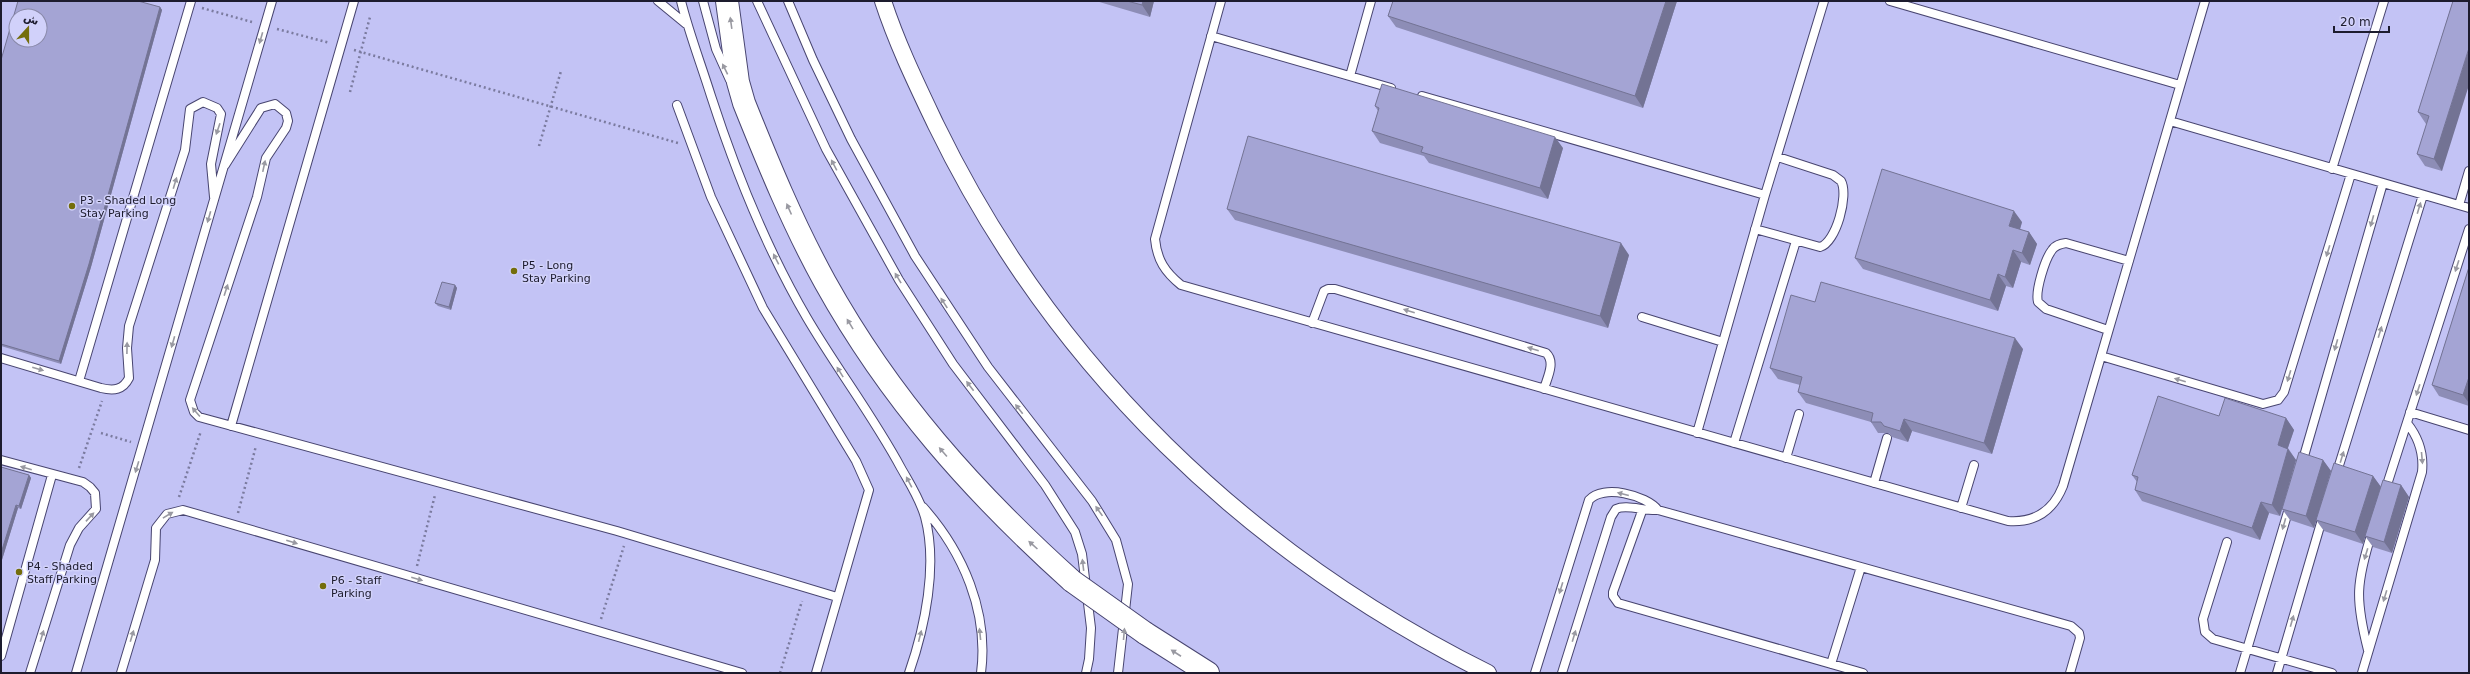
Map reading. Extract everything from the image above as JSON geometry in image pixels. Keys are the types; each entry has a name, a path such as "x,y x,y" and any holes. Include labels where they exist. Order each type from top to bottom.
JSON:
{"street":[{"path":"727,1 737,75 744,102 795,224 825,282 858,337 895,391 935,442 978,491 1024,537 1072,581 1145,633 1208,673"},
{"path":"883,1 928,108 977,203 1035,294 1101,377 1137,417 1203,481 1293,555 1389,620 1488,673"}],"lane":[{"path":"76,673 272,1"},
{"path":"231,426 354,1"},
{"path":"658,1 687,24"},
{"path":"681,1 687,24 733,164 764,236 806,316 845,380 877,424 921,504 952,545 973,592 981,642 980,673"},
{"path":"703,1 716,48 724,67 744,102"},
{"path":"757,1 826,149 896,274 953,364 1045,485 1075,532 1082,554 1091,628 1089,659 1086,673"},
{"path":"788,1 813,60 851,139 919,262 988,367 1092,501 1116,540 1128,584 1118,673"},
{"path":"1221,1 1154,239 1156,253 1162,266 1170,276 1181,285 1961,508 2018,522 2038,517 2054,504 2063,486 2205,1"},
{"path":"1350,76 1371,1"},
{"path":"1697,433 1765,194 1778,157 1824,1"},
{"path":"1890,1 2180,85"},
{"path":"2332,169 2384,1"},
{"path":"80,381 190,3"},
{"path":"1211,36 1396,89"},
{"path":"1412,94 1765,194"},
{"path":"1,358 105,389 117,390 126,383 129,378 127,352 129,326 185,150 190,109 203,102 217,108 221,114 211,164 214,198"},
{"path":"225,165 261,108 268,105 282,108 288,120 286,128 266,158 257,197 190,400 194,412 205,419 439,481 806,586 837,597"},
{"path":"677,105 711,197 764,308 856,461 869,490 816,673"},
{"path":"2170,122 2469,208"},
{"path":"1755,229 1820,248 1830,242 1844,197 1844,186 1832,175 1778,157"},
{"path":"2459,205 2469,171"},
{"path":"2101,356 2263,404 2278,400 2284,392 2351,174"},
{"path":"2298,474 2383,183"},
{"path":"2332,487 2424,195"},
{"path":"2384,497 2469,229"},
{"path":"1734,443 1796,241"},
{"path":"2108,330 2046,309 2038,302 2037,291 2048,256 2055,247 2060,244 2066,243 2129,262"},
{"path":"1312,323 1324,291 1328,289 1335,289 1546,353 1551,360 1551,364 1544,389"},
{"path":"1642,317 1723,342"},
{"path":"2410,412 2469,430"},
{"path":"1786,458 1799,414"},
{"path":"2362,673 2422,472 2423,462 2419,441 2407,422"},
{"path":"1874,483 1886,438"},
{"path":"1,460 75,481 90,487 95,493 96,509 79,528 70,545 30,673"},
{"path":"1961,508 1974,465"},
{"path":"1,656 52,475"},
{"path":"1535,673 1589,500 1600,492 1612,492 1649,501 1658,510"},
{"path":"2240,673 2292,497"},
{"path":"909,673 923,626 928,592 928,530 921,504"},
{"path":"1562,673 1613,512 1621,507 1642,511 1658,510 2076,628 2080,638 2070,673"},
{"path":"2277,673 2325,509"},
{"path":"121,673 155,560 156,528 160,520 175,511 192,511 234,525 742,673"},
{"path":"1642,511 1613,592 1613,596 1618,603 1863,673"},
{"path":"2368,650 2359,613 2358,597 2362,564 2374,526"},
{"path":"2227,542 2203,618 2203,628 2213,639 2332,673"},
{"path":"1831,664 1861,567"}],"path":[{"path":"190,3 265,26 341,46 692,147"},
{"path":"350,92 370,17"},
{"path":"539,146 561,71"},
{"path":"75,481 105,389"},
{"path":"175,511 205,419"},
{"path":"234,525 260,433"},
{"path":"414,578 439,481"},
{"path":"597,631 628,535"},
{"path":"780,673 806,586"}],"building":[{"name":"P3 - Shaded Long Stay Parking","path":"18,1 138,1 160,7 89,264 59,361 1,344 1,60 8,36 8,48 48,48 48,8 16,8"},
{"path":"1127,1 1143,1 1142,5"},
{"path":"1393,1 1666,1 1635,96 1388,16"},
{"path":"2453,1 2469,1 2469,48 2434,159 2417,154 2429,116 2418,112"},
{"path":"1382,84 1555,137 1540,188 1421,152 1423,147 1372,131 1379,108 1375,106"},
{"path":"1248,136 1621,243 1600,316 1227,209"},
{"path":"1882,169 2014,211 2009,226 2029,232 2022,253 2013,250 2005,277 1998,274 1990,300 1855,258"},
{"path":"2469,267 2469,377 2463,395 2432,385"},
{"path":"442,282 455,285 449,307 435,303"},
{"path":"1821,282 2015,338 1984,443 1904,419 1900,431 1884,426 1881,422 1871,422 1873,413 1798,392 1802,377 1770,368 1791,295 1815,302"},
{"path":"2158,396 2219,416 2225,398 2286,418 2278,445 2288,449 2272,505 2261,502 2252,528 2135,490 2138,477 2132,475"},
{"path":"2299,452 2323,460 2306,516 2282,509"},
{"path":"2334,463 2373,476 2355,532 2316,520"},
{"path":"1,467 29,475 19,506 16,505 1,553"},
{"path":"2383,480 2401,485 2384,542 2365,536"}],"place":[{"name":"P3 - Shaded Long Stay Parking","path":"72,206"},
{"name":"P5 - Long Stay Parking","path":"514,271"},
{"name":"P4 - Shaded Staff Parking","path":"19,572"},
{"name":"P6 - Staff Parking","path":"323,586"}]}
